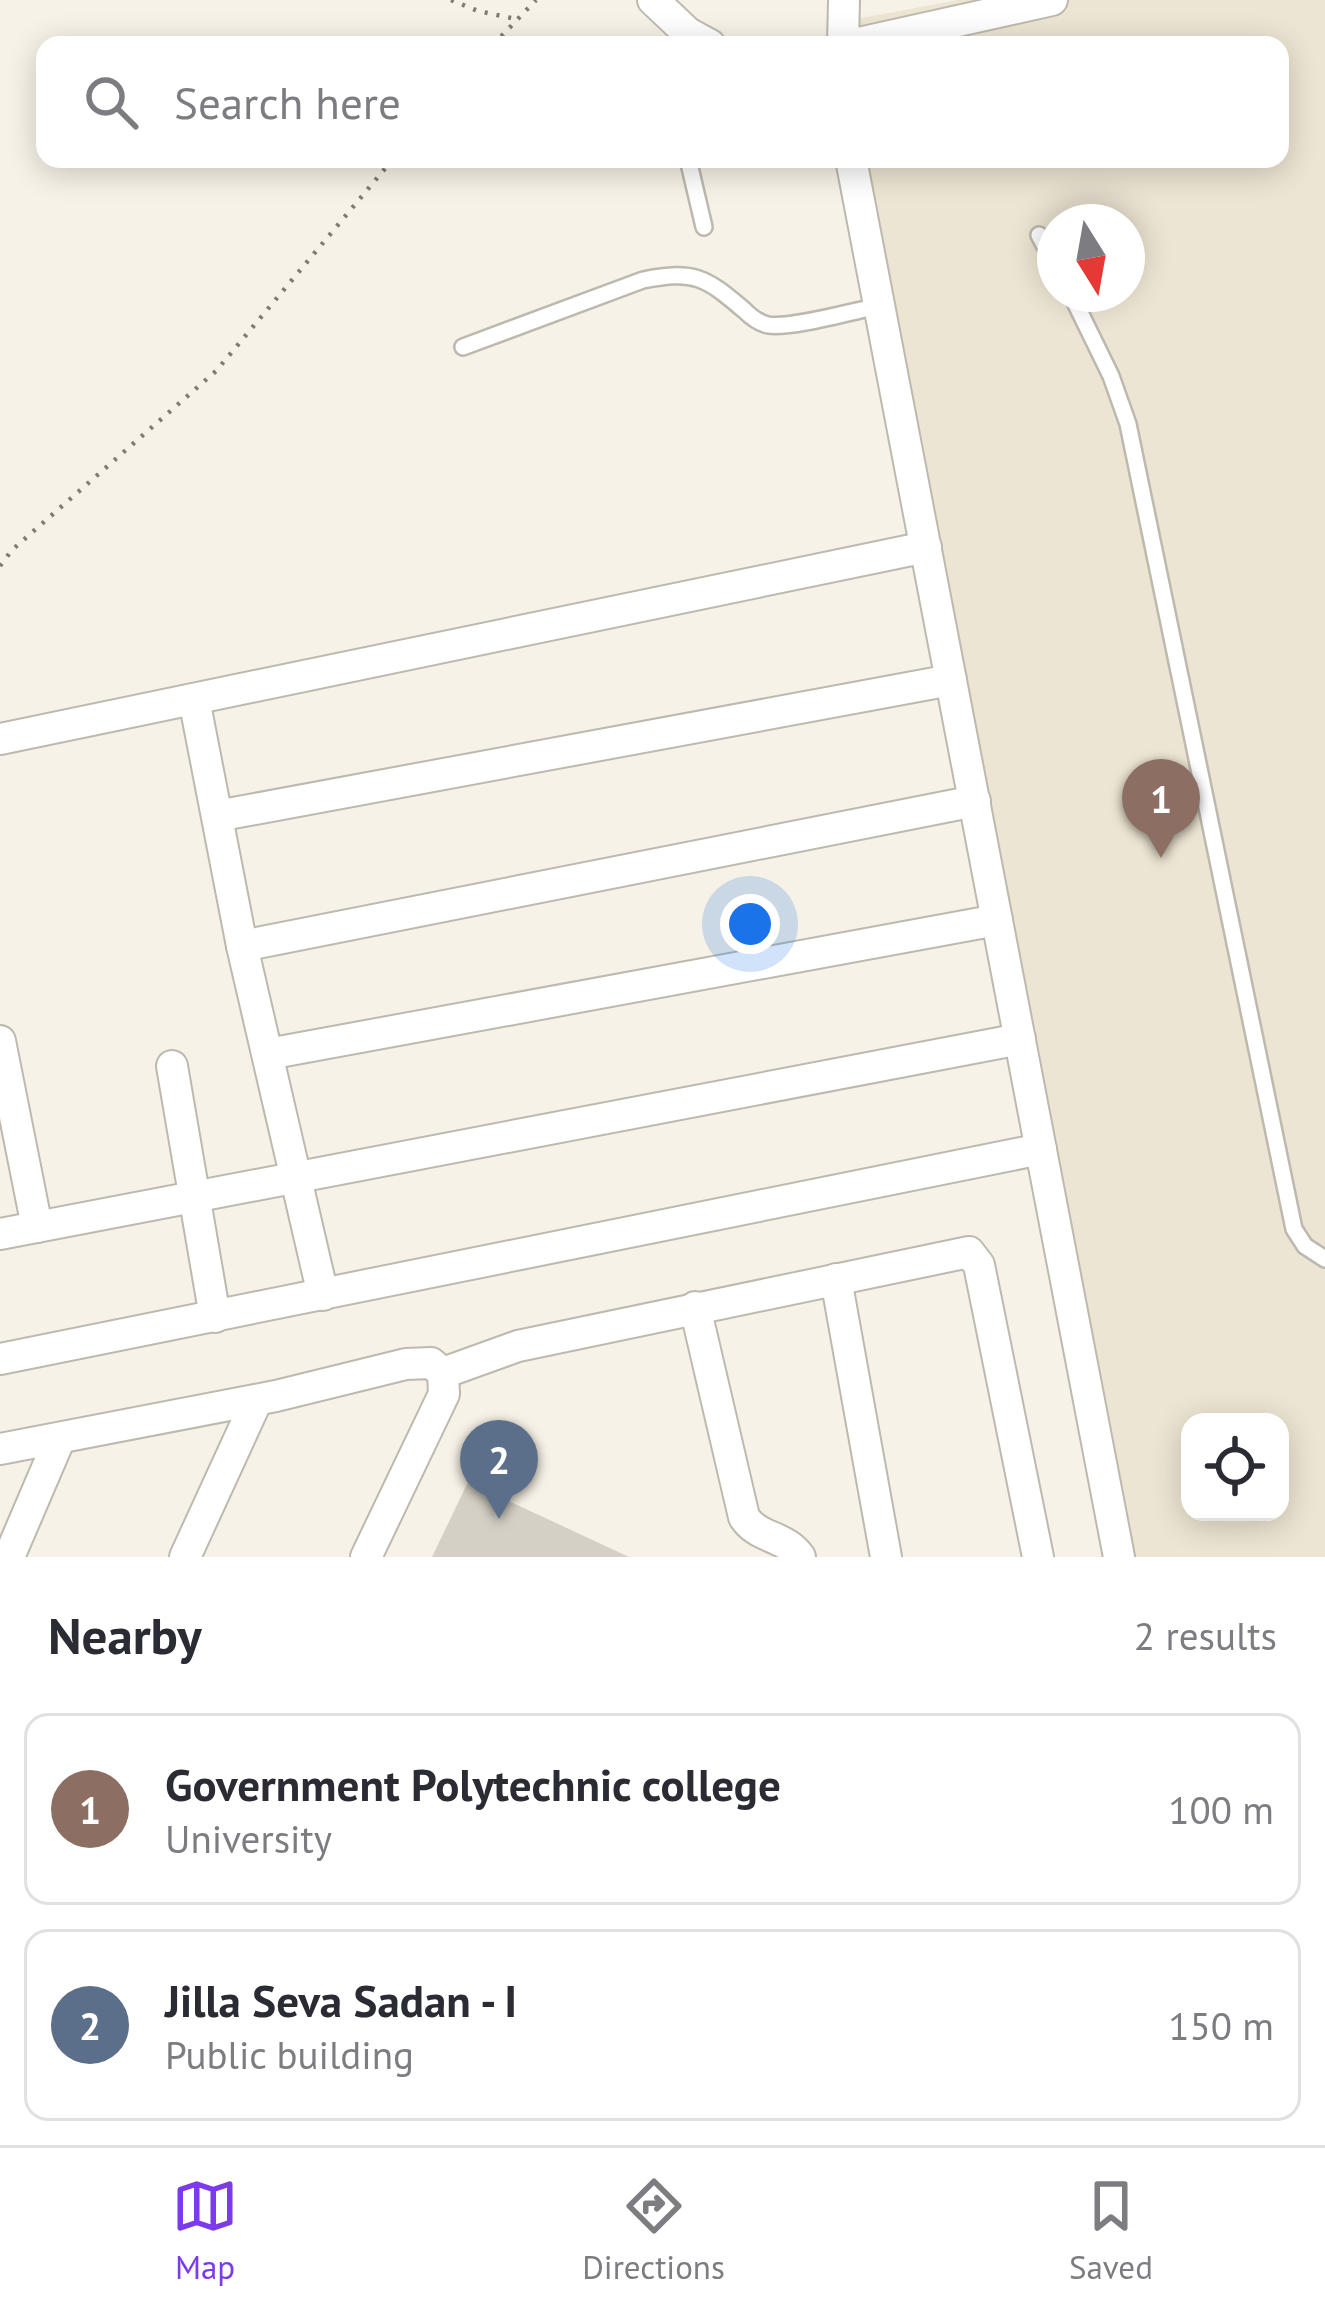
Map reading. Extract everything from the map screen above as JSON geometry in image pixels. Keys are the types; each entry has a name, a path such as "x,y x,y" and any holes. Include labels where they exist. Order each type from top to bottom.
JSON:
{"street":[{"path":"653,0 689,36"},
{"path":"844,0 846,36"},
{"path":"882,36 1002,6 1052,0"},
{"path":"853,168 1119,1557"},
{"path":"0,739 926,547"},
{"path":"217,816 951,680"},
{"path":"194,699 242,946 323,1295"},
{"path":"242,946 974,801"},
{"path":"268,1054 997,920"},
{"path":"0,1234 1020,1039"},
{"path":"0,1041 9,1130 37,1227"},
{"path":"172,1066 214,1317"},
{"path":"0,1359 1041,1149"},
{"path":"443,1373 518,1346 969,1252 979,1265 1038,1557"},
{"path":"836,1279 886,1557"},
{"path":"694,1307 744,1517 758,1533 790,1545 800,1557"},
{"path":"0,1449 257,1400 406,1364 431,1363 443,1373 444,1394 366,1557"},
{"path":"185,1557 257,1400"},
{"path":"9,1557 60,1438"}],"lane":[{"path":"690,168 704,227"},
{"path":"463,347 643,280 670,275 695,275 710,281 753,318 773,326 879,306"},
{"path":"1080,312 1128,424 1294,1229 1305,1246 1325,1259"}],"path":[{"path":"451,0 516,19"},
{"path":"502,36 536,0"},
{"path":"0,566 12,550 216,371 385,168"}],"shaded area":[{"path":"957,0 1325,0 1325,1557 1133,1557 863,168 1289,168 1289,36 837,36 835,23"}],"building":[{"path":"468,1482 629,1557 432,1557"}],"place":[{"name":"Government Polytechnic college","path":"1161,858"},
{"name":"Jilla Seva Sadan - I","path":"499,1519"}]}
